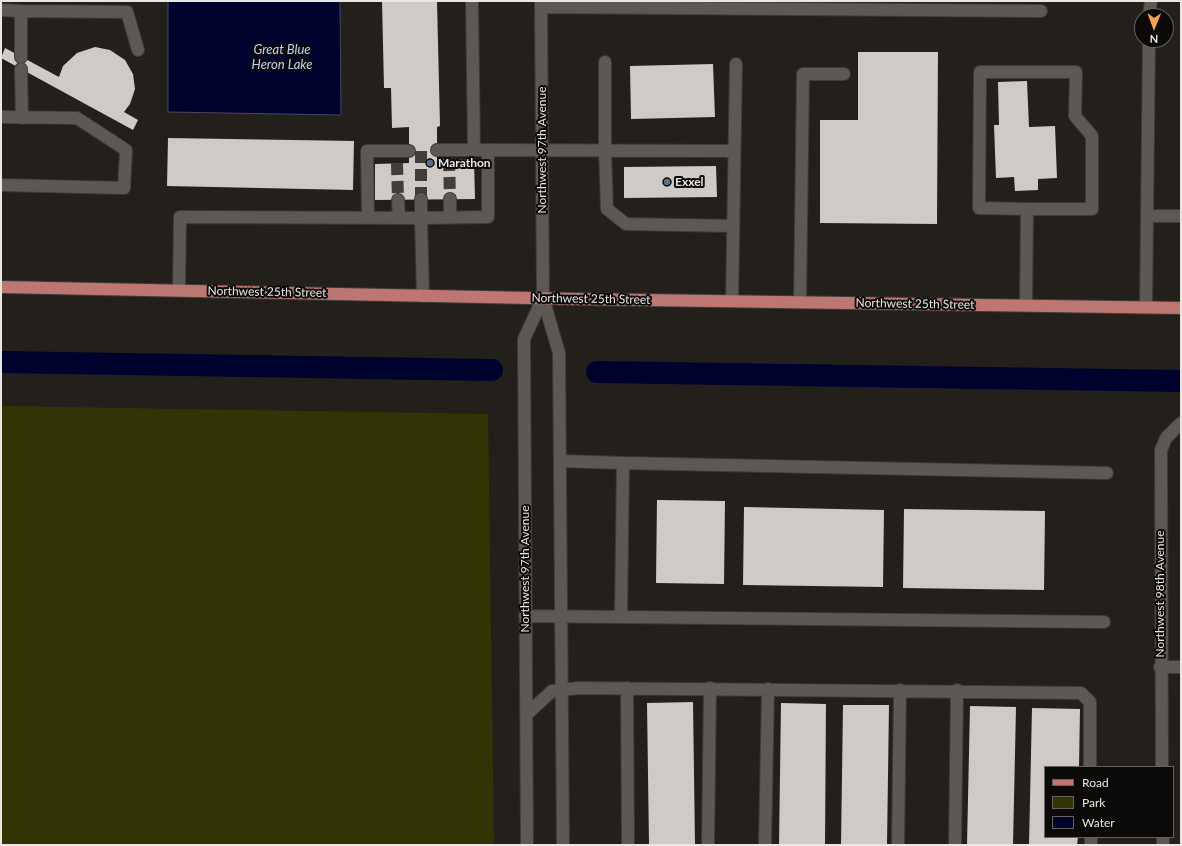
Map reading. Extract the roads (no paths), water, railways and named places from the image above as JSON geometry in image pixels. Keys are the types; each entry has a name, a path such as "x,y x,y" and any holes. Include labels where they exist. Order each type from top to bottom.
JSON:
{"main road":[{"name":"Northwest 25th Street","path":"1,287 423,296 1181,308"}],"street":[{"path":"472,1 474,150"},
{"path":"541,4 934,6 1041,11"},
{"name":"Northwest 97th Avenue","path":"541,4 543,298 559,352 563,845"},
{"path":"1,10 127,12 138,50"},
{"path":"21,10 21,57"},
{"path":"1146,307 1149,48"},
{"path":"605,62 607,209 626,224 733,226"},
{"path":"732,301 736,64"},
{"path":"21,69 22,118"},
{"path":"980,72 1076,72 1075,116 1092,136 1092,209 1027,209 979,208 980,72"},
{"path":"800,302 803,74 844,74"},
{"path":"1,117 77,118 126,150 124,188 1,185"},
{"path":"445,153 474,150 734,151"},
{"path":"179,290 180,217 450,218 488,216 488,150"},
{"path":"368,218 367,151 409,151"},
{"path":"396,151 397,163"},
{"path":"421,199 423,296"},
{"path":"450,199 450,218"},
{"path":"398,200 399,218"},
{"path":"1026,305 1027,209"},
{"path":"1147,216 1181,216"},
{"name":"Northwest 97th Avenue","path":"527,845 524,339 543,298"},
{"name":"Northwest 98th Avenue","path":"1162,766 1160,667 1161,450 1166,438 1179,425"},
{"path":"560,461 1107,473"},
{"path":"621,617 623,463"},
{"path":"526,616 1104,622"},
{"path":"1160,667 1181,667"},
{"path":"627,688 628,845"},
{"path":"526,714 549,694 562,689 710,688 958,690 1081,693 1090,702 1090,766"},
{"path":"708,845 710,688"},
{"path":"765,845 768,689"},
{"path":"898,845 900,690"},
{"path":"955,845 958,690"}],"water":[{"name":"Great Blue Heron Lake","path":"168,1 340,1 341,115 168,112"}],"waterway":[{"path":"1,362 492,370"},
{"path":"597,372 1181,381"}],"tunnel":[{"path":"421,151 421,199"},
{"path":"449,159 450,199"},
{"path":"397,163 398,200"}],"place":[{"name":"Marathon","path":"430,163"},
{"name":"Exxel","path":"667,182"}]}
